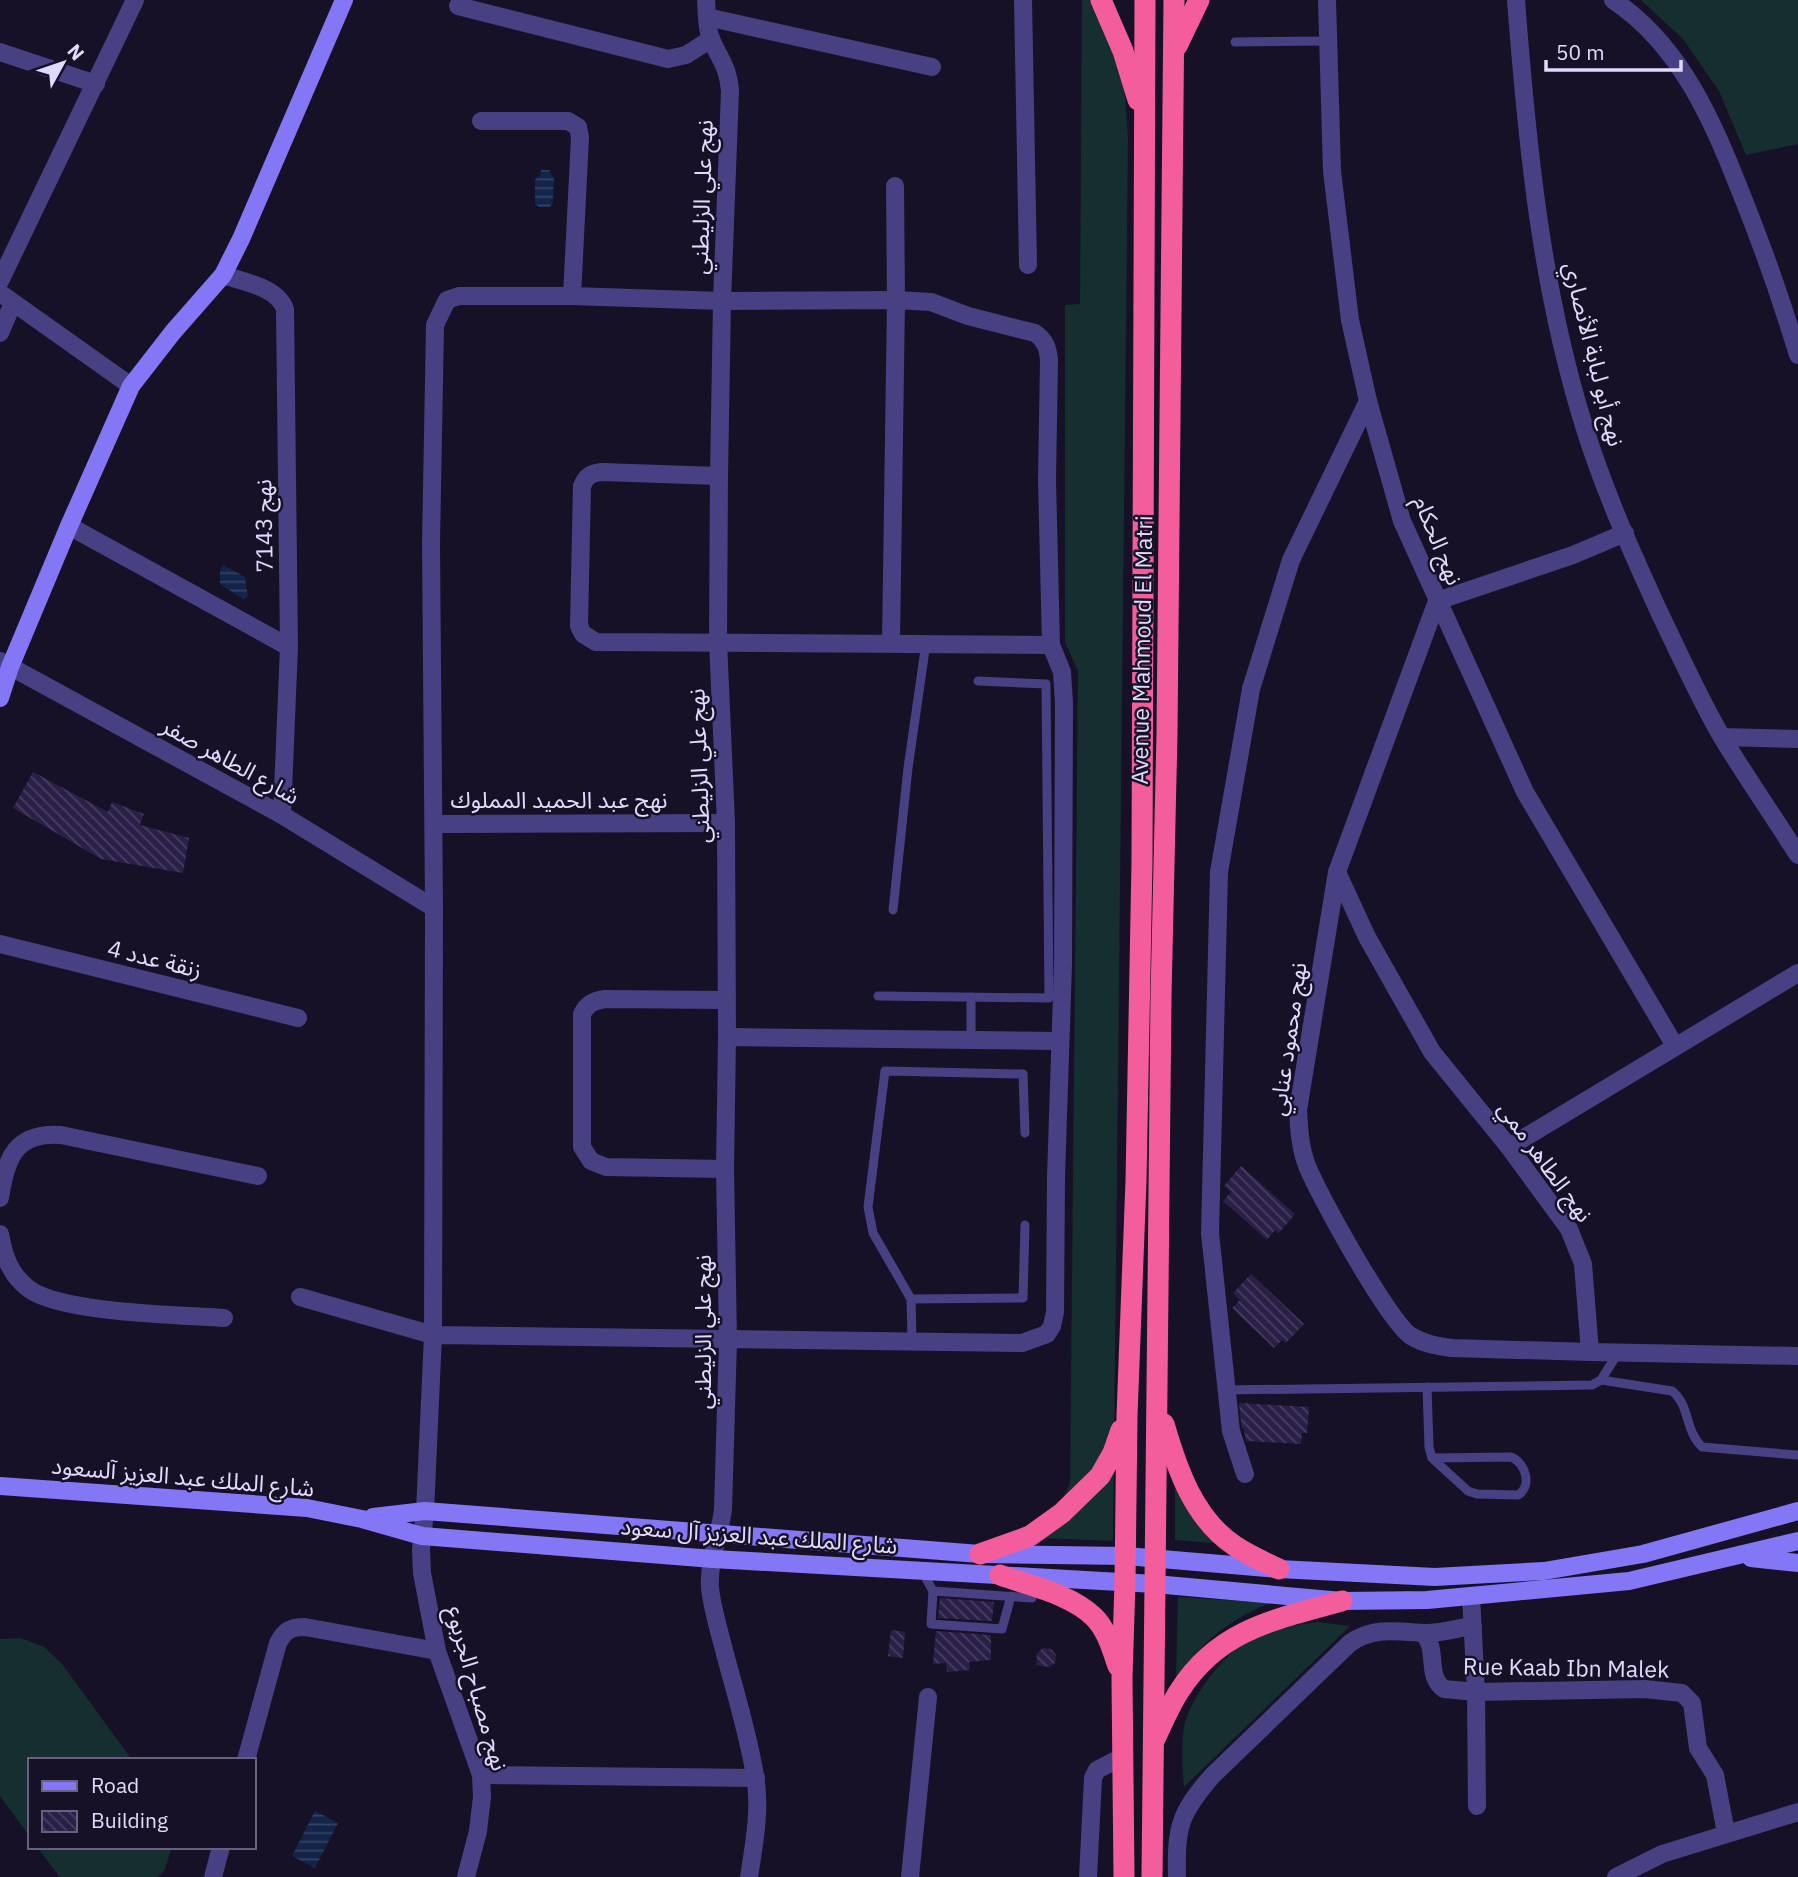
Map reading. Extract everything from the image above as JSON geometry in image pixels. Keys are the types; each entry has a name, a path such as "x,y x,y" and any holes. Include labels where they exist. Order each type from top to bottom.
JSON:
{"highway":[{"path":"1101,0 1123,51 1145,124"},
{"name":"Avenue Mahmoud El Matri","path":"1124,1877 1122,1678 1137,1112 1144,606 1145,0"},
{"name":"Avenue Mahmoud El Matri","path":"1152,1877 1174,0"},
{"path":"1172,58 1199,0"},
{"path":"1158,1403 1175,1462 1187,1490 1202,1513 1234,1546 1279,1569"},
{"path":"980,1555 1030,1536 1062,1513 1089,1488 1107,1465 1127,1415"},
{"path":"1000,1575 1062,1598 1094,1617 1107,1637 1122,1678"},
{"path":"1153,1744 1180,1691 1205,1658 1221,1644 1240,1633 1278,1619 1342,1601"}],"main road":[{"path":"0,698 5,664 131,386 173,332 223,275 344,0"},
{"name":"شارع الملك عبد العزيز آلسعود","path":"0,1486 307,1508 362,1519"},
{"name":"شارع الملك عبد العزيز آل سعود","path":"362,1519 425,1511 980,1555 1126,1556 1279,1569 1435,1577 1544,1571 1643,1554 1796,1511"},
{"name":"شارع الملك عبد العزيز آل سعود","path":"362,1519 422,1536 713,1559 1155,1584 1342,1601 1471,1596 1629,1581 1798,1541"},
{"path":"1737,1557 1798,1563"}],"street":[{"path":"0,281 135,0"},
{"path":"1023,0 1028,265"},
{"name":"نهج الحكام","path":"1327,0 1332,171 1339,244 1350,320 1368,401 1402,521 1525,792 1675,1046"},
{"name":"نهج أبو لبابة الأنصاري","path":"1516,0 1522,79 1538,209 1559,328 1585,430 1625,533 1683,663 1722,737 1798,855"},
{"path":"1613,0 1653,34 1685,73 1704,105 1773,273 1798,355"},
{"path":"458,6 668,59 686,55 711,38"},
{"path":"706,8 932,67"},
{"name":"نهج علي الزليطني","path":"706,8 711,38 728,73 730,91 722,301 718,641 726,823 725,1169 728,1340 724,1488 720,1534 713,1559 710,1588 756,1778 757,1823 749,1877"},
{"path":"0,52 96,84"},
{"path":"300,1297 433,1335 1022,1343 1046,1334 1052,1326 1055,1312 1059,1041 1063,964 1064,703 1062,672 1051,645 1047,480 1048,350 1042,338 1035,332 968,316 931,303 896,300 722,301 572,296 580,137 578,127 568,121 481,121"},
{"path":"891,643 895,187"},
{"name":"نهج 7143","path":"223,275 275,294 282,300 285,309 289,647 282,815"},
{"name":"نهج مصباح الجربوع","path":"466,1877 478,1831 482,1797 481,1774 437,1651 422,1573 433,1335 434,824 431,544 435,325 447,300 459,296 572,296"},
{"path":"0,333 6,298 131,386"},
{"path":"1245,1474 1231,1431 1225,1390 1210,1233 1219,872 1251,689 1291,560 1368,401"},
{"path":"719,476 594,472 585,480 582,486 579,626 583,634 596,642 1051,645"},
{"path":"69,526 289,647"},
{"path":"1437,601 1573,555 1625,533"},
{"name":"نهج محمود عنابي","path":"1437,601 1337,872 1301,1084 1299,1133 1306,1163 1321,1195 1393,1316 1409,1335 1430,1345 1452,1348 1590,1352"},
{"name":"شارع الطاهر صفر","path":"5,664 282,815 434,908"},
{"path":"1722,737 1798,740"},
{"name":"نهج عبد الحميد المملوك","path":"434,824 726,823"},
{"name":"نهج الطاهر ممي","path":"1337,872 1367,937 1432,1052 1558,1212 1577,1246 1585,1274 1590,1352"},
{"name":"زنقة عدد 4","path":"0,944 298,1018"},
{"path":"1509,1147 1798,974"},
{"path":"725,1169 606,1167 591,1161 582,1147 582,1014 586,1006 605,999 726,1000"},
{"path":"727,1037 1059,1041"},
{"path":"1,1189 14,1151 26,1139 44,1134 61,1135 258,1176"},
{"path":"0,1234 7,1264 28,1289 42,1297 82,1306 224,1318"},
{"path":"1590,1352 1798,1356"},
{"path":"1471,1596 1476,1692 1477,1806"},
{"path":"1177,1877 1178,1831 1181,1818 1195,1795 1324,1667 1357,1638 1378,1632 1408,1630 1423,1633 1473,1626"},
{"path":"247,1758 278,1643 287,1630 305,1627 437,1651"},
{"name":"Rue Kaab Ibn Malek","path":"1423,1633 1431,1644 1435,1679 1439,1685 1453,1690 1476,1692 1579,1688 1645,1689 1682,1693 1692,1703 1698,1748 1715,1775 1726,1833"},
{"path":"910,1877 928,1697"},
{"path":"1088,1877 1093,1778 1097,1770 1122,1757"},
{"path":"481,1774 756,1778"},
{"path":"1616,1877 1662,1854 1798,1812"},
{"path":"213,1877 220,1849"}],"lane":[{"path":"1235,42 1327,41"},
{"path":"893,910 908,768 926,643"},
{"path":"878,996 1049,998 1046,684 978,681"},
{"path":"971,997 971,1038"},
{"path":"912,1340 911,1299 873,1233 868,1207 885,1071 1023,1074 1024,1133"},
{"path":"911,1299 1023,1298 1025,1225"},
{"path":"1225,1390 1592,1385 1601,1380 1618,1353"},
{"path":"1601,1380 1672,1391 1681,1397 1694,1439 1702,1447 1797,1455"},
{"path":"1427,1387 1429,1447 1432,1458 1468,1491 1477,1494 1518,1495 1526,1486 1523,1465 1511,1457 1432,1458"},
{"path":"921,1570 933,1591 931,1624 1002,1629 1011,1596"},
{"path":"933,1591 1032,1598"}],"green space":[{"path":"1082,0 1092,0 1109,35 1124,83 1128,138 1113,1541 1042,1538 1070,1484 1078,671 1065,642 1065,305 1080,304"},
{"path":"1641,0 1798,0 1798,144 1746,155 1719,91 1683,39"},
{"path":"1175,1482 1228,1544 1175,1540"},
{"path":"1178,1597 1270,1603 1241,1617 1218,1633 1176,1676"},
{"path":"1318,1622 1350,1626 1184,1787 1182,1742 1187,1716 1199,1692 1217,1668 1227,1657 1254,1638 1281,1628"},
{"path":"20,1638 44,1647 62,1664 131,1758 28,1758 28,1834 0,1796 0,1639"},
{"path":"39,1849 171,1849 164,1871 158,1877 60,1877"}],"water":[{"path":"541,170 549,170 554,179 553,202 550,207 539,207 535,204 535,180"},
{"path":"223,565 245,577 248,597 243,599 220,584"},
{"path":"315,1811 338,1823 315,1868 292,1856"}],"building":[{"path":"33,772 108,812 112,802 144,814 140,825 189,838 183,873 101,859 13,808"},
{"path":"1241,1166 1295,1214 1278,1234 1275,1230 1267,1240 1223,1201 1231,1192 1224,1186"},
{"path":"1251,1274 1304,1324 1286,1343 1282,1340 1274,1348 1232,1308 1240,1300 1233,1293"},
{"path":"1239,1403 1309,1407 1307,1433 1302,1433 1301,1444 1246,1441"},
{"path":"940,1598 994,1602 992,1621 938,1618"},
{"path":"891,1630 905,1632 903,1658 888,1656"},
{"path":"936,1631 991,1635 991,1660 969,1662 970,1670 947,1672 946,1663 933,1664"},
{"path":"1043,1648 1051,1649 1056,1655 1055,1663 1049,1667 1036,1665 1037,1653"}]}
